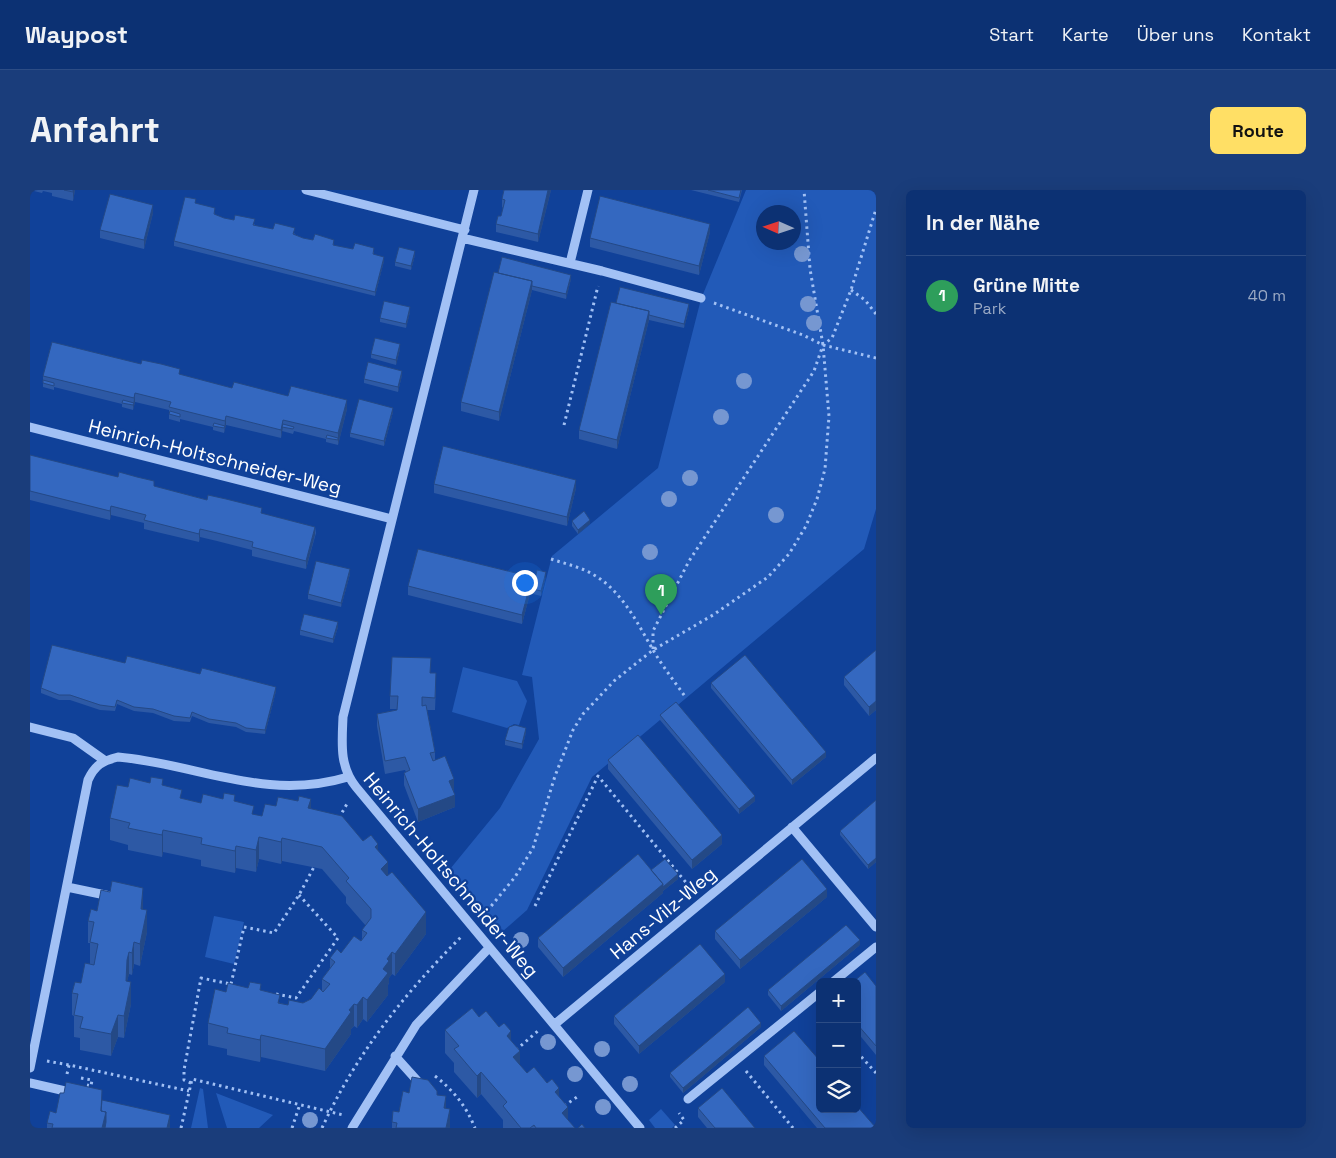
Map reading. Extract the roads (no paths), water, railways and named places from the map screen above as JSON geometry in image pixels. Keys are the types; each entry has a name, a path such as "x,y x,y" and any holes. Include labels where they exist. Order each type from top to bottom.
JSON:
{"street":[{"path":"306,190 570,264 701,298"},
{"name":"Heinrich-Holtschneider-Weg","path":"474,190 343,717 342,745 348,777 640,1128"},
{"path":"570,264 588,190"},
{"name":"Heinrich-Holtschneider-Weg","path":"30,428 392,519"},
{"path":"30,727 73,738 104,760"},
{"path":"30,1068 88,780 94,768 104,760 118,757 222,778 297,786 329,782 348,777"},
{"name":"Hans-Vilz-Weg","path":"553,1022 876,758"},
{"path":"792,826 876,927"},
{"path":"67,887 120,898"},
{"path":"838,978 876,947"},
{"path":"352,1128 416,1025 489,948"},
{"path":"688,1099 816,995"},
{"path":"395,1056 430,1096"},
{"path":"30,1084 87,1096"}],"place":[{"name":"Grüne Mitte","path":"661,615"}]}
